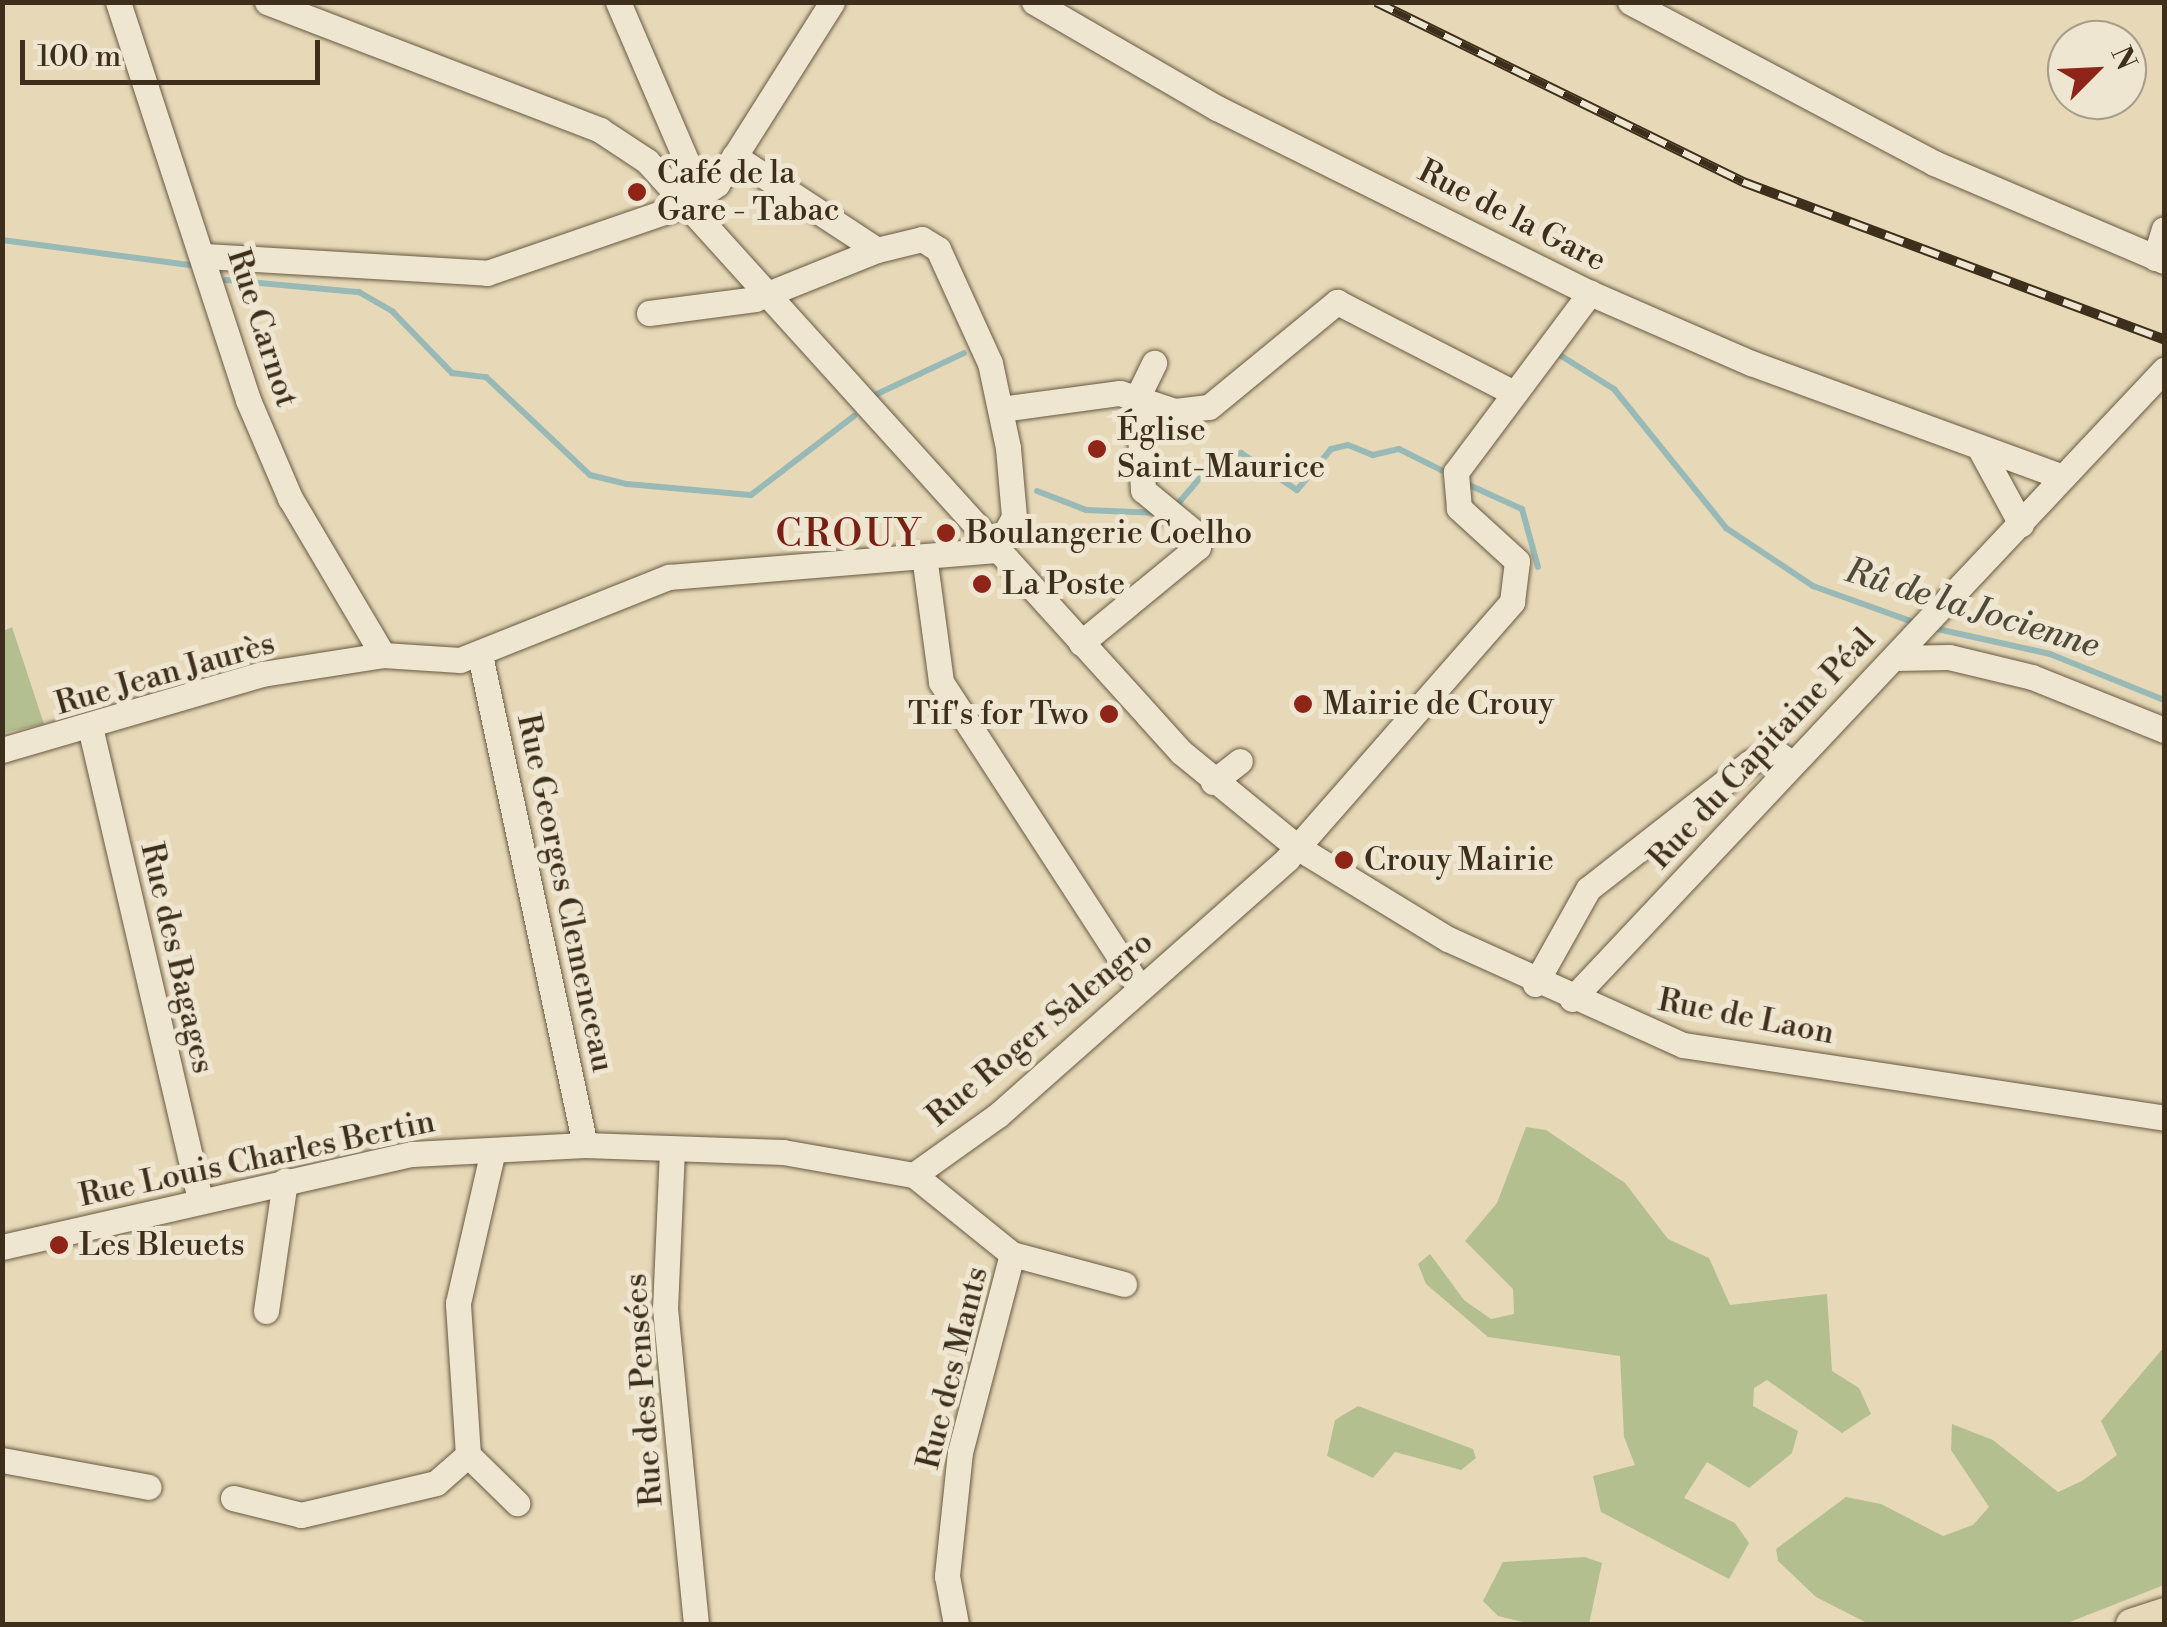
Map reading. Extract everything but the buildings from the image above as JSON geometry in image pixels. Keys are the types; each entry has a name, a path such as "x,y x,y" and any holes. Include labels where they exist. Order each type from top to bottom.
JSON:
{"main road":[{"path":"2131,1624 2164,1613"}],"street":[{"name":"Rue Carnot","path":"118,2 290,498 383,655"},
{"path":"267,2 600,130 696,199"},
{"path":"618,2 696,199"},
{"path":"204,256 487,273 696,199 734,156 832,2"},
{"name":"Rue de la Gare","path":"1034,2 1216,108 1590,293 1980,447 2064,476"},
{"path":"1630,2 1934,163 2160,260 2164,229"},
{"path":"734,156 877,250"},
{"name":"Rue de Laon","path":"696,199 771,294 1081,643 1213,782 1297,847 1535,984 1683,1045 2164,1118"},
{"path":"649,312 771,294 877,250 922,239 938,248 1001,410 1014,518 996,550"},
{"path":"1316,286 1338,302 1512,392 1590,293"},
{"path":"1001,410 1056,396 1138,396 1175,410 1209,407 1338,302"},
{"path":"1081,643 1198,547 1167,508 1143,490 1138,396 1154,363"},
{"name":"Rue du Capitaine Péal","path":"1572,1000 2164,370"},
{"name":"Rue Roger Salengro","path":"914,1175 998,1115 1297,847 1512,602 1517,561 1459,508 1455,488 1456,472 1512,392"},
{"path":"1980,447 2020,524"},
{"name":"Rue Jean Jaurès","path":"2,750 90,731 262,674 383,655 403,663 480,655 528,628 669,578 925,563 996,550"},
{"path":"925,563 941,682 1140,988"},
{"name":"Rue Georges Clemenceau","path":"480,655 586,1145"},
{"path":"1894,658 1949,657 2032,676 2164,730"},
{"name":"Rue des Bagages","path":"90,731 200,1199"},
{"path":"1535,984 1588,889 1749,763 1774,751 1791,764"},
{"path":"1213,782 1240,760"},
{"name":"Rue Louis Charles Bertin","path":"2,1247 200,1199 412,1154 586,1145 672,1150"},
{"path":"493,1150 458,1304 468,1455 517,1503"},
{"path":"672,1150 783,1152 914,1175"},
{"name":"Rue des Pensées","path":"672,1150 664,1308 696,1624"},
{"name":"Rue des Mants","path":"914,1175 1012,1254 960,1452 948,1576 956,1624"},
{"path":"266,1311 284,1180"},
{"path":"1012,1254 1124,1284"},
{"path":"232,1498 301,1515 436,1484 468,1455"},
{"path":"2,1460 149,1487"}],"green space":[{"path":"12,627 44,724 3,733 3,631"},
{"path":"1526,1127 1546,1130 1625,1183 1668,1239 1709,1258 1730,1305 1827,1294 1832,1371 1859,1388 1871,1414 1842,1433 1767,1380 1754,1388 1753,1406 1798,1431 1792,1453 1749,1488 1707,1462 1684,1498 1735,1523 1749,1543 1729,1579 1601,1512 1593,1476 1635,1465 1624,1437 1620,1356 1488,1337 1426,1284 1418,1264 1430,1254 1464,1300 1491,1319 1514,1314 1513,1289 1465,1241 1497,1203"},
{"path":"2164,1347 2164,1585 2065,1624 1869,1624 1816,1597 1778,1561 1776,1549 1846,1497 1881,1504 1943,1536 1973,1525 1989,1507 1951,1450 1952,1424 1993,1440 2058,1492 2082,1481 2117,1455 2101,1421"},
{"path":"1358,1406 1473,1449 1476,1458 1461,1470 1395,1452 1373,1478 1327,1456 1335,1420"},
{"path":"1585,1557 1602,1563 1589,1624 1531,1624 1498,1616 1483,1601 1503,1562"}],"waterway":[{"path":"2,240 189,265"},
{"path":"226,280 359,292 393,312 452,373 486,377 590,475 627,484 751,495 854,416"},
{"name":"Rû de la Jocienne","path":"1555,352 1614,389 1726,528 1813,586 1916,623"},
{"path":"877,394 964,353"},
{"path":"1175,507 1213,463 1241,453 1297,490 1331,449 1348,445 1373,455 1399,449 1447,473"},
{"path":"1469,485 1522,509 1538,567"},
{"path":"1037,491 1086,510 1159,513"},
{"name":"Rû de la Jocienne","path":"1933,628 2050,654 2164,700"}],"railway":[{"path":"1376,2 1743,182 2164,339"}],"place":[{"name":"Café de la Gare - Tabac","path":"637,192"},
{"name":"Église Saint-Maurice","path":"1097,449"},
{"name":"Boulangerie Coelho","path":"946,533"},
{"name":"La Poste","path":"982,584"},
{"name":"Mairie de Crouy","path":"1303,704"},
{"name":"Tif's for Two","path":"1109,714"},
{"name":"Crouy Mairie","path":"1344,860"},
{"name":"Les Bleuets","path":"59,1245"}],"district":[{"name":"CROUY","path":"849,535"}]}
